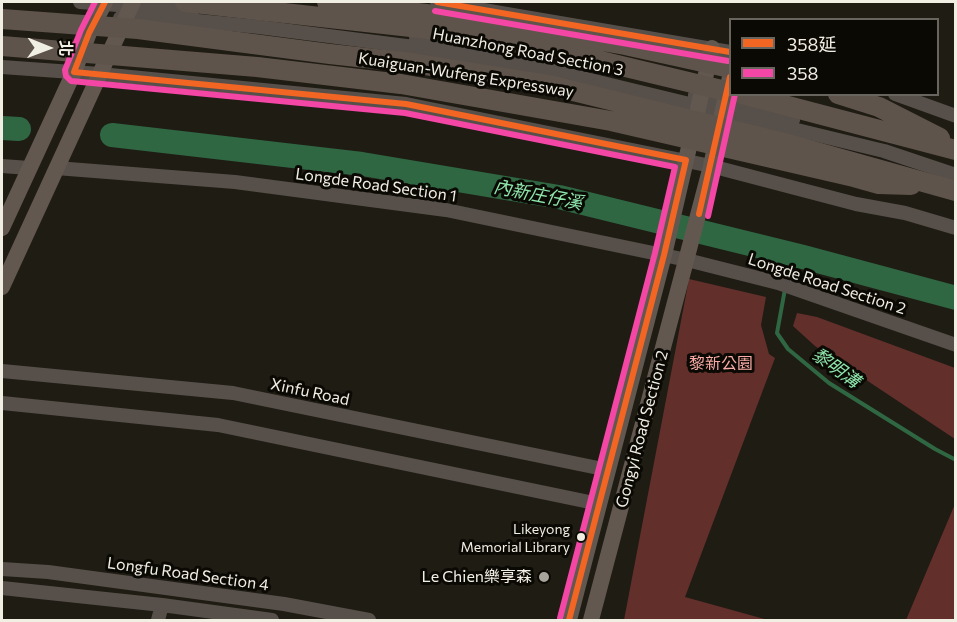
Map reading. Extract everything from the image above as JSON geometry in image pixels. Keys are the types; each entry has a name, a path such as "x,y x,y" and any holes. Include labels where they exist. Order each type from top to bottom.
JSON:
{"highway":[{"path":"185,2 420,27 563,52 730,100 956,148"},
{"path":"327,2 493,22 625,45 729,68"},
{"name":"Kuaiguan-Wufeng Expressway","path":"2,19 138,28 412,63 549,85 784,143 946,188"},
{"path":"2,46 80,53 103,65 257,67 401,84 600,118 879,184 946,188"},
{"path":"844,96 879,107 956,148"}],"main road":[{"path":"2,228 105,2"},
{"path":"2,287 130,7"},
{"name":"Gongyi Road Section 2","path":"568,621 664,255 712,48"},
{"name":"Gongyi Road Section 2","path":"591,621 730,100"}],"street":[{"name":"Huanzhong Road Section 3","path":"80,2 105,2 130,7 418,37 554,62 700,100 730,100 888,144 956,166"},
{"name":"Huanzhong Road Section 3","path":"437,2 729,52"},
{"path":"2,27 89,33 130,7"},
{"path":"2,68 74,72 103,65 406,104 684,168 906,213 956,228"},
{"path":"901,96 956,116"},
{"name":"Huanzhong Road Section 3","path":"730,100 956,175"},
{"path":"2,166 29,168"},
{"name":"Longde Road Section 1","path":"56,168 235,182 446,210 687,260"},
{"name":"Longde Road Section 2","path":"687,260 778,283 956,345"},
{"name":"Xinfu Road","path":"2,371 233,393 608,470"},
{"path":"2,403 218,425 599,504"},
{"name":"Longfu Road Section 4","path":"2,569 48,572 272,602 369,621"},
{"name":"Longfu Road Section 4","path":"2,588 162,605 272,621"},
{"path":"158,621 162,605"}],"green space":[{"name":"黎新公園","path":"689,279 766,297 761,325 769,354 775,358 685,597 768,620 624,620"},
{"name":"黎新公園","path":"797,313 817,317 955,368 955,439 815,346 793,326"},
{"path":"955,504 955,620 906,620"}],"waterway":[{"name":"內新庄仔溪","path":"2,128 19,129"},
{"name":"內新庄仔溪","path":"112,135 362,164 559,197 803,257 956,298"},
{"name":"黎明溝","path":"786,281 791,254"},
{"name":"黎明溝","path":"785,289 777,333 788,349 829,383 956,460"}],"transit line":[{"name":"358","path":"95,2 65,70 66,76 71,81 405,113 675,167 655,253 560,618"},
{"name":"358延","path":"105,2 89,33 74,72 406,104 686,160 664,255 569,620"},
{"name":"358延","path":"437,2 729,52"},
{"name":"358","path":"435,11 728,61"},
{"name":"358延","path":"699,214 729,81"},
{"name":"358","path":"708,216 735,96"}],"place":[{"name":"Likeyong Memorial Library","path":"581,537"},
{"name":"Le Chien樂享森","path":"544,577"}]}
